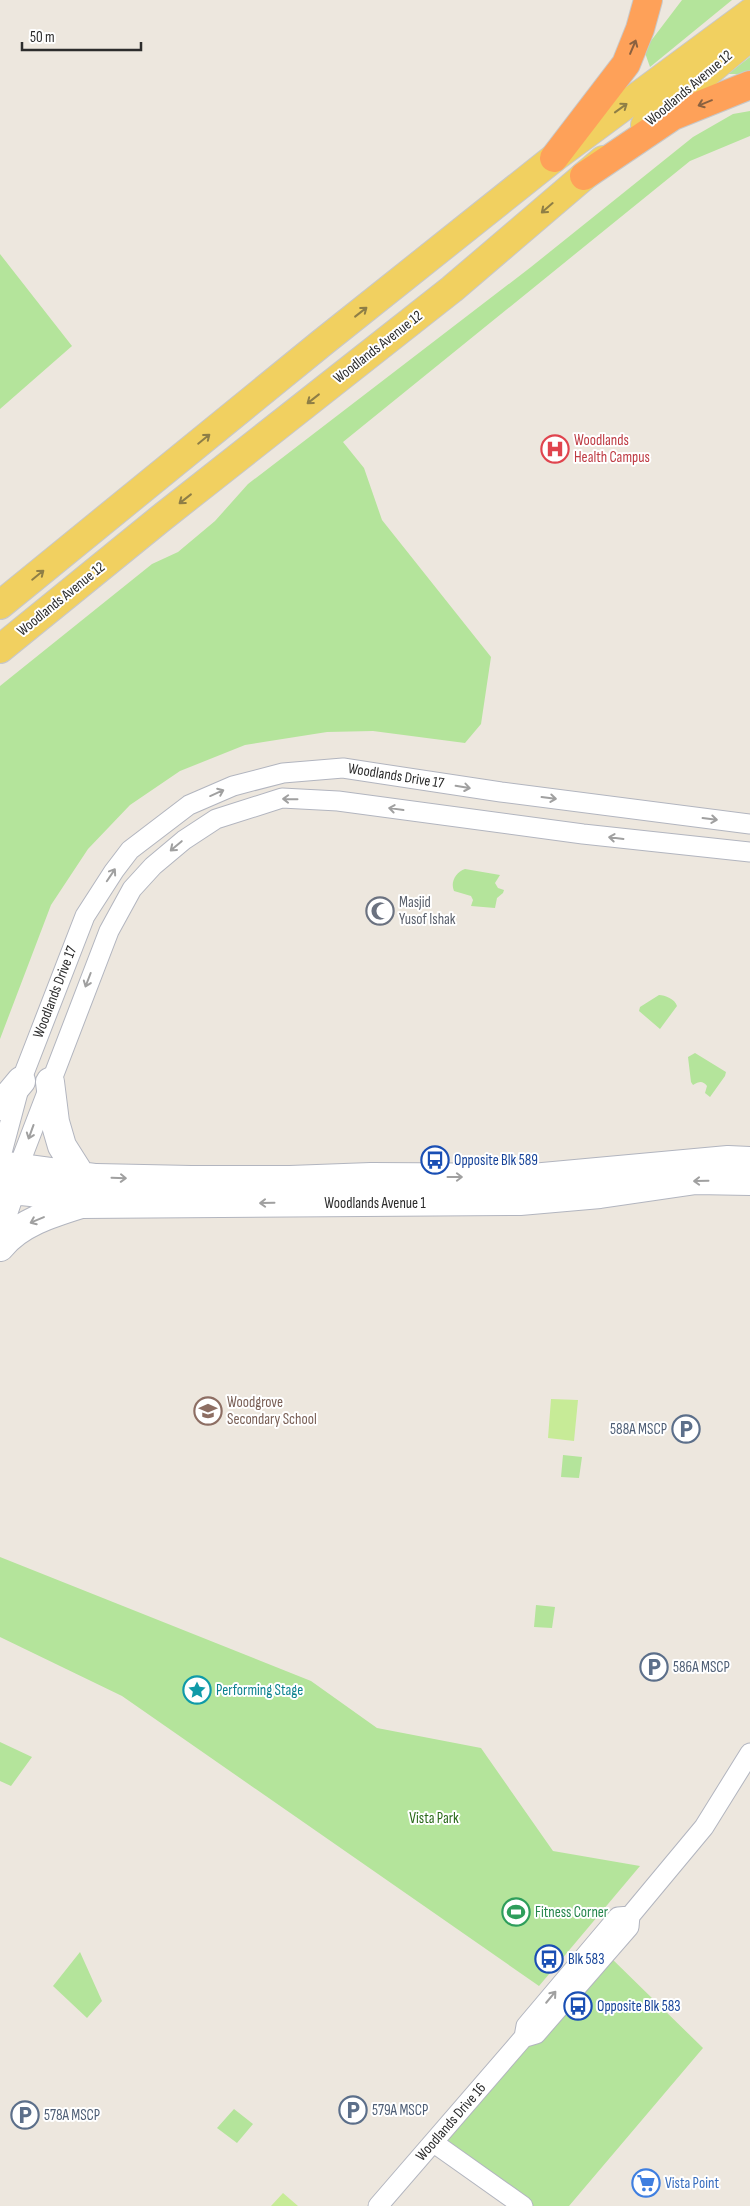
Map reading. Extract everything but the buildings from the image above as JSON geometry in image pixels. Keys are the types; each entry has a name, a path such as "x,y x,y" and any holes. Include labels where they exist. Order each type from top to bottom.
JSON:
{"highway":[{"path":"554,158 626,64 640,30 648,0"},
{"path":"584,176 673,116 750,85"}],"main road":[{"name":"Woodlands Avenue 12","path":"0,606 323,342 554,158 750,13"},
{"name":"Woodlands Avenue 12","path":"0,649 160,519 452,289 750,37"}],"street":[{"name":"Woodlands Drive 17","path":"6,1175 21,1082 85,916 130,850 189,805 233,786 284,773 343,768 501,792 750,824"},
{"name":"Woodlands Drive 17","path":"6,1175 50,1082 96,959 109,930 132,889 153,866 184,840 216,819 282,798 338,801 602,836 750,852"},
{"path":"0,1106 21,1082"},
{"path":"50,1082 55,1122 62,1146 81,1176"},
{"name":"Woodlands Avenue 1","path":"6,1175 190,1180 290,1180 371,1177 532,1178 718,1160 750,1161"},
{"path":"0,1222 6,1175"},
{"name":"Woodlands Avenue 1","path":"6,1175 31,1192 81,1204 520,1202 600,1194 696,1180 750,1181"},
{"path":"290,1180 305,1191 350,1203"},
{"path":"0,1247 7,1238 27,1224 81,1204"},
{"name":"Woodlands Drive 16","path":"378,2206 524,2037 536,2034 629,1927 630,1916 704,1827 750,1753"},
{"path":"434,2143 522,2206"}],"green space":[{"path":"682,0 732,0 650,67 644,50"},
{"path":"750,57 750,74 728,74"},
{"path":"750,111 750,136 690,161 343,442 364,468 382,520 491,657 481,724 465,743 373,731 327,732 245,745 180,771 130,805 88,849 51,905 0,1039 0,686 152,564 178,552 215,521 248,484 531,267 693,137 733,114"},
{"path":"0,254 72,346 0,409"},
{"path":"465,869 500,875 495,883 498,888 504,890 497,898 495,908 471,906 473,900 471,896 454,891 453,884 455,878 459,872"},
{"path":"659,995 670,998 677,1006 660,1029 639,1011 640,1007"},
{"path":"695,1053 726,1072 710,1097 705,1093 707,1086 704,1083 700,1082 693,1085 691,1082 688,1057"},
{"path":"551,1399 578,1400 574,1441 548,1438"},
{"path":"563,1455 582,1457 579,1478 561,1477"},
{"name":"Vista Park","path":"0,1557 311,1681 377,1728 481,1748 553,1851 640,1866 539,1986 122,1696 0,1637"},
{"path":"536,1605 555,1607 552,1628 534,1627"},
{"path":"0,1742 32,1757 11,1786 0,1781"},
{"path":"80,1952 102,2001 87,2018 53,1986"},
{"path":"607,1954 703,2048 569,2206 526,2206 437,2143"},
{"path":"234,2109 253,2124 237,2143 217,2128"},
{"path":"283,2193 298,2206 271,2206"}],"place":[{"name":"Woodlands Health Campus","path":"555,449"},
{"name":"Masjid Yusof Ishak","path":"380,911"},
{"name":"Opposite Blk 589","path":"435,1160"},
{"name":"Woodgrove Secondary School","path":"208,1411"},
{"name":"588A MSCP","path":"686,1429"},
{"name":"586A MSCP","path":"654,1667"},
{"name":"Performing Stage","path":"197,1690"},
{"name":"Fitness Corner","path":"516,1912"},
{"name":"Blk 583","path":"549,1959"},
{"name":"Opposite Blk 583","path":"578,2006"},
{"name":"579A MSCP","path":"353,2110"},
{"name":"578A MSCP","path":"25,2115"},
{"name":"Vista Point","path":"646,2183"}]}
